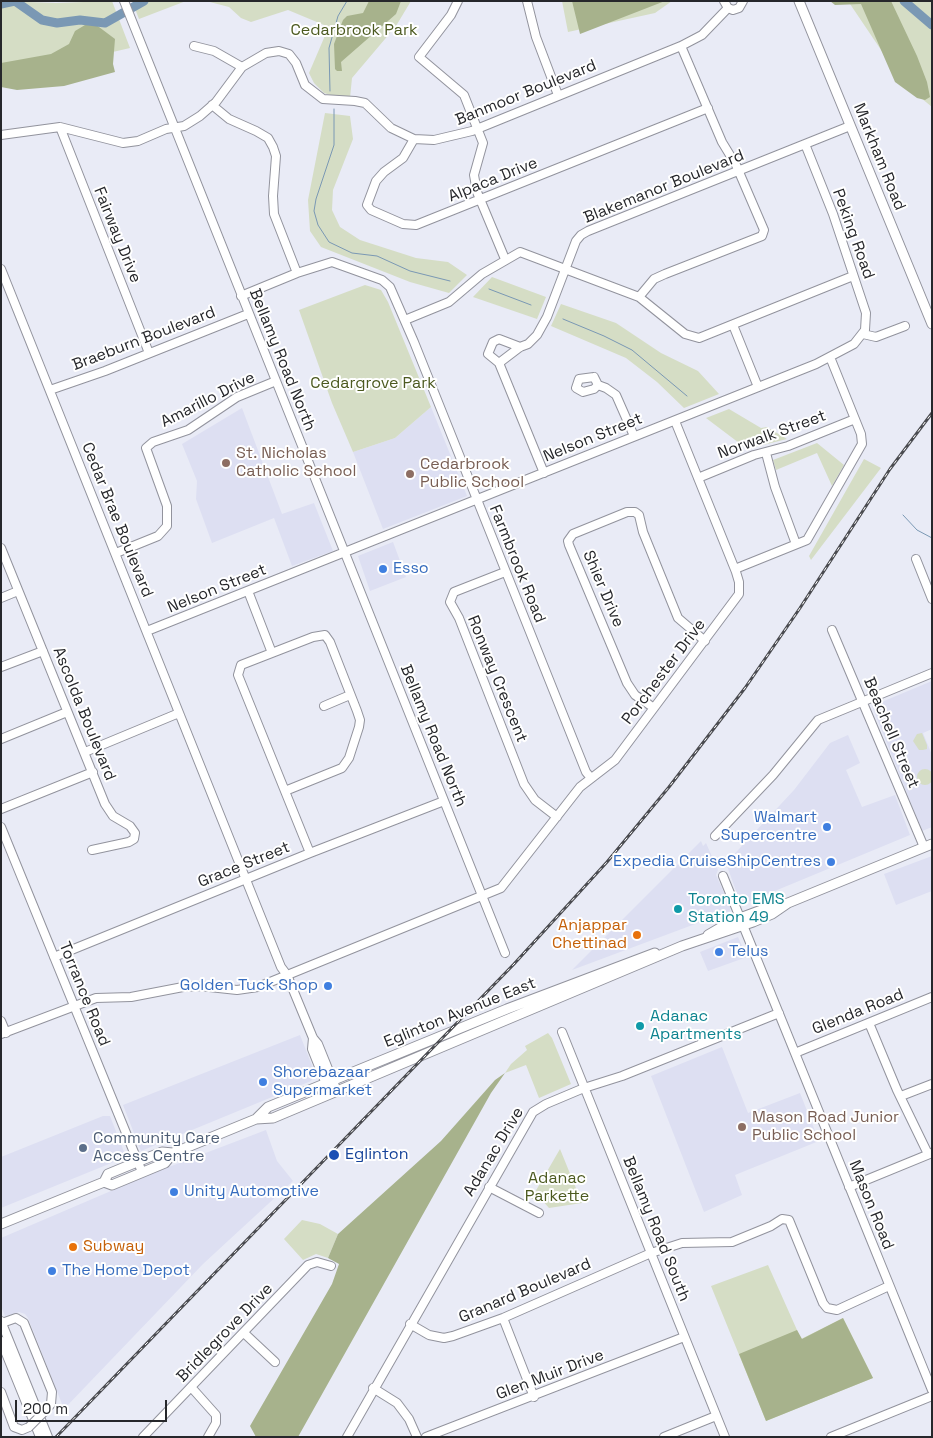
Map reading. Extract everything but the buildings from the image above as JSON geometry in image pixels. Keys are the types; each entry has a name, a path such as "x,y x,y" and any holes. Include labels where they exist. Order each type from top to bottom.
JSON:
{"main road":[{"name":"Markham Road","path":"800,1 932,324"},
{"name":"Eglinton Avenue East","path":"104,1182 112,1185 164,1163 173,1153 256,1119 272,1118 682,946 742,922 772,914 788,903 928,845"},
{"name":"Eglinton Avenue East","path":"256,1119 268,1107 507,1009 664,949 682,946"},
{"name":"Eglinton Avenue East","path":"1,1224 104,1182 108,1174 162,1152 173,1153"}],"street":[{"name":"Bellamy Road North","path":"124,1 505,953"},
{"path":"458,1 451,15 419,57 464,95 483,142 474,182 505,259"},
{"path":"527,1 536,37 558,95"},
{"name":"Banmoor Boulevard","path":"173,127 184,126 200,116 212,105 242,67 266,53 284,52 289,54 296,63 304,85 323,100 355,101 365,104 391,128 414,139 434,140 456,136 681,46 702,35 726,5 736,10 743,1"},
{"path":"194,46 214,52 242,67"},
{"path":"638,297 654,280 665,274 762,236 764,230 739,170 722,142 681,46"},
{"path":"212,105 229,119 268,138 273,147 276,156 272,196 274,214 297,273"},
{"name":"Alpaca Drive","path":"414,139 402,158 376,181 367,205 371,210 403,224 416,225 708,108"},
{"name":"Blakemanor Boulevard","path":"499,362 520,347 528,344 537,334 576,241 588,230 850,126"},
{"path":"1,135 60,127 124,143 173,127"},
{"name":"Fairway Drive","path":"60,127 149,353"},
{"name":"Peking Road","path":"805,144 833,214 866,312 863,334"},
{"path":"405,320 449,302 473,281 505,259 520,252 526,252 638,297 688,336 699,338 854,276"},
{"name":"Farmbrook Road","path":"242,296 297,273 332,262 382,280 393,293 590,778"},
{"name":"Cedar Brae Boulevard","path":"1,269 246,879 287,975"},
{"name":"Braeburn Boulevard","path":"50,390 105,371 248,314"},
{"path":"733,325 758,387"},
{"path":"863,334 876,337 905,326"},
{"name":"Nelson Street","path":"147,631 758,387 830,357 854,344 863,334"},
{"path":"520,347 499,339 492,342 488,354 499,362 544,473"},
{"path":"735,569 807,540 862,444 863,439 830,357"},
{"name":"Amarillo Drive","path":"116,553 158,536 168,526 167,506 146,448 153,442 188,430 237,397 276,381"},
{"path":"598,385 606,388 616,396 634,436"},
{"name":"Norwalk Street","path":"698,478 754,455 788,446 855,419"},
{"name":"Porchester Drive","path":"482,895 500,888 506,883 590,778 614,760 739,594 739,582 735,569 675,421"},
{"path":"766,453 775,487 796,544"},
{"name":"Shier Drive","path":"654,708 635,695 627,683 569,545 568,541 573,534 627,512 635,512 639,516 643,532 678,618 705,641"},
{"name":"Ascolda Boulevard","path":"1,548 67,712 110,812 118,820 130,826 135,833 134,839 129,842 92,850"},
{"path":"916,559 932,599"},
{"name":"Ronway Crescent","path":"505,572 454,592 450,602 459,618 524,784 535,800 557,817"},
{"path":"1,598 18,591"},
{"path":"248,591 272,653"},
{"name":"Beachell Street","path":"832,630 862,702 928,845"},
{"path":"285,791 342,768 348,762 360,720 325,635 318,635 242,665 238,675 310,853"},
{"path":"1,667 43,651"},
{"path":"715,836 773,775 812,725 932,673"},
{"path":"324,706 350,695"},
{"path":"1,739 67,712"},
{"path":"85,752 180,713"},
{"path":"1,809 93,772"},
{"name":"Grace Street","path":"54,958 310,853 444,801"},
{"name":"Torrance Road","path":"1,827 142,1172"},
{"name":"Mason Road","path":"723,876 932,1390"},
{"path":"1,1021 4,1034 96,998 131,997 183,987 246,989 287,975 482,895"},
{"path":"287,975 313,1038 318,1044 334,1092"},
{"name":"Glenda Road","path":"795,1053 932,997"},
{"name":"Adanac Drive","path":"347,1437 373,1388 533,1112 546,1104 584,1088 622,1076 779,1013"},
{"path":"849,1187 930,1154 901,1096 870,1023"},
{"name":"Bellamy Road South","path":"562,1032 725,1437"},
{"path":"901,1096 932,1084"},
{"path":"490,1187 539,1213"},
{"name":"Granard Boulevard","path":"410,1324 429,1336 444,1338 503,1318 650,1253 682,1243 732,1242 786,1219 789,1220 823,1303 827,1308 837,1310 889,1286"},
{"name":"Bridlegrove Drive","path":"143,1437 244,1334 308,1265 317,1262 331,1266"},
{"path":"1,1392 14,1427 22,1430 29,1428 45,1411 51,1404 52,1392 24,1323 16,1318 1,1322 48,1437"},
{"path":"503,1318 534,1397"},
{"path":"244,1334 275,1362"},
{"name":"Glen Muir Drive","path":"426,1437 534,1397 684,1337"},
{"path":"1,1341 40,1437"},
{"path":"191,1387 216,1415 216,1423 208,1437"},
{"path":"373,1388 397,1403 409,1419 417,1437"},
{"path":"831,1437 932,1396"},
{"path":"664,1437 716,1416"}],"shaded area":[{"name":"Cedarbrook Public School","path":"431,407 467,496 383,529 353,452 395,438"},
{"name":"St. Nicholas Catholic School","path":"242,408 282,514 314,503 333,551 292,566 274,518 212,543 196,499 197,481 182,444"},
{"path":"393,542 406,577 370,591 358,556"},
{"path":"932,681 932,729 923,733 932,755 932,827 922,831 872,706"},
{"path":"848,735 860,763 846,770 862,807 895,795 910,835 741,905 726,863 794,790 830,743"},
{"path":"701,841 703,846 706,843 718,870 716,875 730,906 730,911 572,970"},
{"path":"932,856 932,891 896,905 884,874"},
{"path":"738,937 747,957 708,971 700,952"},
{"path":"300,1035 315,1073 311,1081 141,1151 123,1105"},
{"name":"Mason Road Junior Public School","path":"722,1047 748,1113 800,1093 819,1141 735,1175 742,1195 704,1212 651,1076"},
{"path":"103,1116 110,1116 126,1157 1,1208 1,1157"},
{"path":"266,1130 277,1161 293,1181 203,1264 64,1409 28,1318 25,1314 19,1312 5,1316 1,1306 1,1238 153,1173"}],"green space":[{"path":"1,1 56,3 112,1 130,48 1,78"},
{"path":"132,1 186,1 139,19"},
{"name":"Cedarbrook Park","path":"206,1 411,1 396,26 352,78 350,98 324,93 314,83 309,73 324,38 324,25 288,10 251,22 241,18 229,7"},
{"path":"369,1 401,1 396,14 341,62 342,71 337,71 335,69 334,44 343,20 347,16 363,13"},
{"path":"562,1 672,1 655,13 568,32"},
{"path":"572,1 665,1 580,34"},
{"path":"830,1 891,1 917,56 927,82 930,97 925,100 917,98 895,82 861,4 835,5"},
{"path":"848,1 932,1 932,107 904,84"},
{"path":"95,24 115,39 113,64 115,72 64,86 17,90 1,87 1,63 51,54 69,44 75,31 85,25"},
{"path":"325,113 350,116 353,139 333,190 332,210 340,227 360,240 416,258 448,262 467,275 449,293 410,282 321,247 310,231 308,200"},
{"path":"492,277 546,297 537,319 473,297"},
{"name":"Cedargrove Park","path":"365,285 381,290 388,302 431,407 395,438 353,452 332,403 299,310"},
{"path":"561,304 616,323 661,353 698,371 719,394 684,408 657,382 626,358 551,326"},
{"path":"729,409 761,428 767,427 787,439 747,449 706,418"},
{"path":"817,443 844,465 832,486 817,453 776,470 773,460"},
{"path":"864,459 881,468 811,560 809,556"},
{"path":"922,733 927,749 919,750 913,741 917,734"},
{"path":"925,769 933,777 925,785 917,777"},
{"path":"548,1033 552,1038 571,1084 539,1098 526,1065 505,1073 511,1064 527,1050 525,1046"},
{"path":"505,1073 491,1093 298,1437 256,1437 250,1426 332,1284 339,1264 328,1258 338,1234 441,1141 495,1080"},
{"name":"Adanac Parkette","path":"560,1149 582,1203 549,1208 541,1199 531,1199"},
{"path":"302,1220 320,1224 338,1234 328,1258 316,1254 303,1260 284,1239"},
{"path":"768,1265 801,1339 843,1318 873,1378 766,1421 711,1286"},
{"path":"843,1318 873,1378 766,1421 739,1354 797,1330 802,1339"}],"waterway":[{"path":"1,4 15,1 42,20 57,23 80,20 105,23 144,1"},
{"path":"330,91 329,48 338,16 347,1"},
{"path":"904,1 932,25"},
{"path":"334,109 334,145 316,199 314,211 318,225 329,242 352,253 377,256 410,271 450,281"},
{"path":"489,289 531,305"},
{"path":"563,319 632,350 687,396"},
{"path":"903,515 917,530 932,538"}],"railway":[{"path":"56,1437 514,964 607,862 669,787 745,688 800,608 890,469 932,413"}],"place":[{"name":"St. Nicholas Catholic School","path":"226,463"},
{"name":"Cedarbrook Public School","path":"410,474"},
{"name":"Esso","path":"383,569"},
{"name":"Walmart Supercentre","path":"827,827"},
{"name":"Expedia CruiseShipCentres","path":"831,862"},
{"name":"Toronto EMS Station 49","path":"678,909"},
{"name":"Anjappar Chettinad","path":"637,935"},
{"name":"Telus","path":"719,952"},
{"name":"Golden Tuck Shop","path":"328,986"},
{"name":"Adanac Apartments","path":"640,1026"},
{"name":"Shorebazaar Supermarket","path":"263,1082"},
{"name":"Mason Road Junior Public School","path":"742,1127"},
{"name":"Community Care Access Centre","path":"83,1148"},
{"name":"Eglinton","path":"334,1155"},
{"name":"Unity Automotive","path":"174,1192"},
{"name":"Subway","path":"73,1247"},
{"name":"The Home Depot","path":"52,1271"}]}
